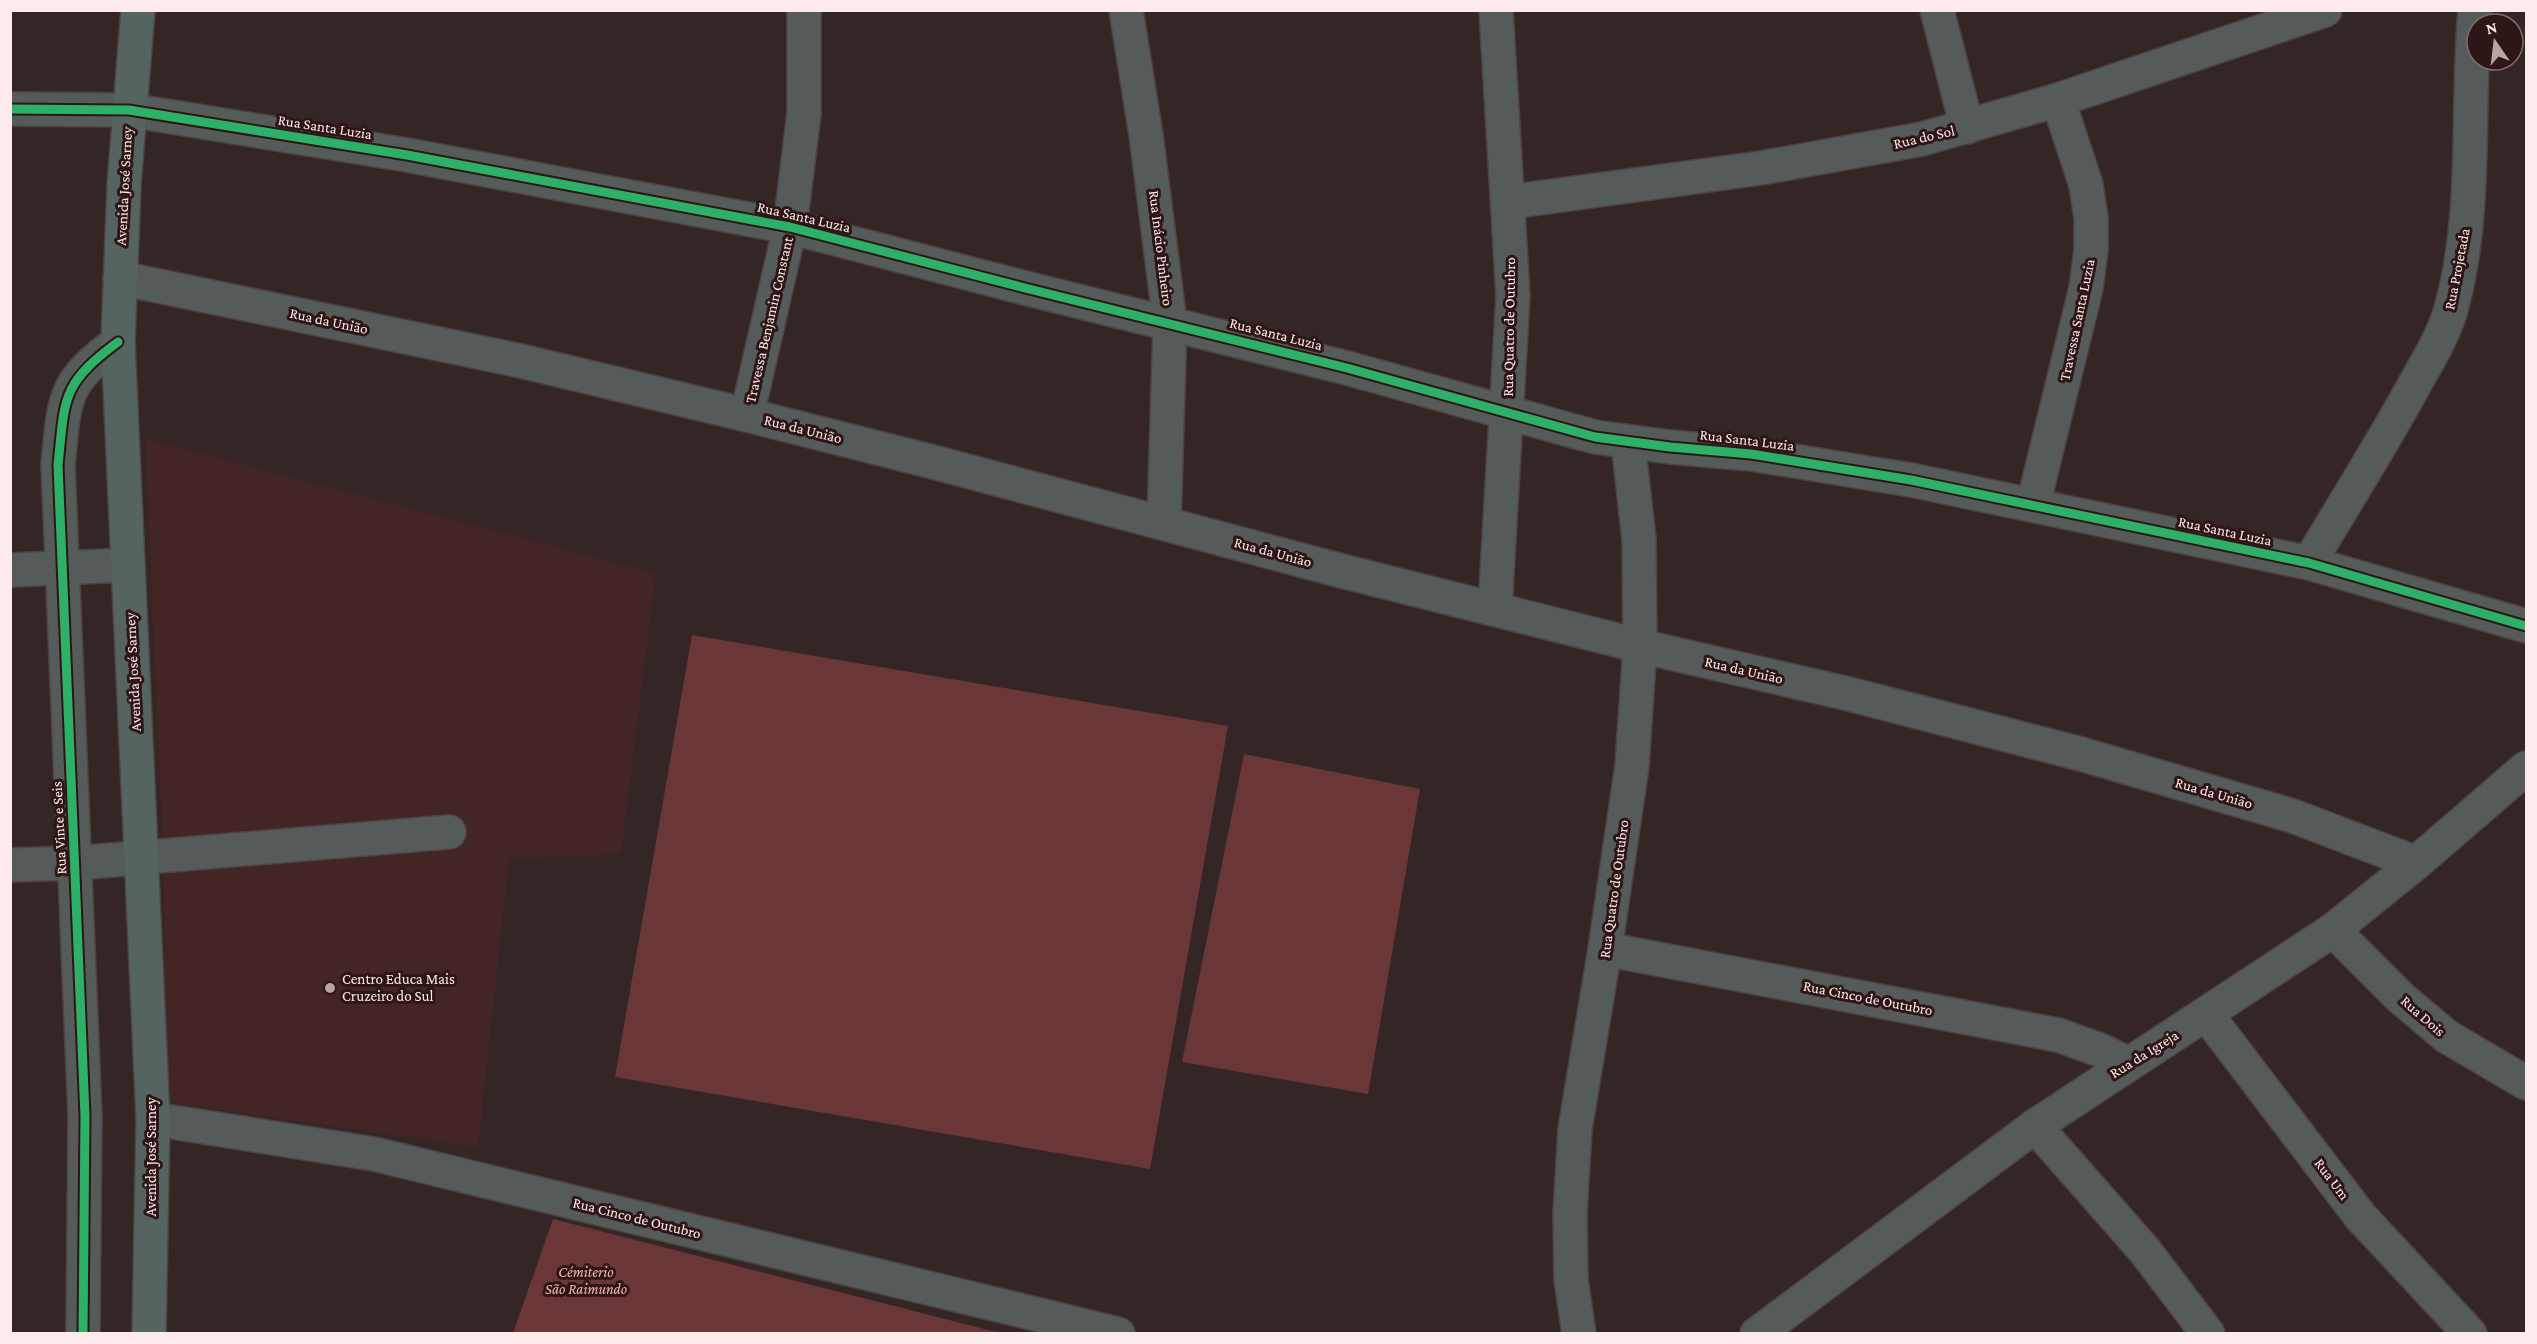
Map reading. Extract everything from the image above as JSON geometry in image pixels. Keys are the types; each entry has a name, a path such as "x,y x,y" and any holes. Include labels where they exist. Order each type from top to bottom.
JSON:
{"main road":[{"name":"Avenida José Sarney","path":"138,10 129,110 118,342 153,1119 149,1334"}],"street":[{"name":"Travessa Benjamin Constant","path":"747,415 790,227 804,113 804,10"},
{"name":"Rua Inácio Pinheiro","path":"1126,10 1146,135 1170,323 1164,523"},
{"name":"Rua Quatro de Outubro","path":"1496,10 1513,296 1496,608"},
{"path":"1937,10 1967,127"},
{"name":"Rua do Sol","path":"1509,201 1761,168 1922,139 2058,100 2325,10"},
{"name":"Rua Projetada","path":"2308,563 2392,424 2433,351 2451,311 2464,248 2472,132 2475,10"},
{"name":"Travessa Santa Luzia","path":"2033,505 2081,310 2091,250 2091,218 2086,185 2058,100"},
{"name":"Rua Santa Luzia","path":"10,109 129,110 407,155 790,227 1381,377 1595,437 1751,454 1911,480 2308,563 2526,626"},
{"name":"Rua da União","path":"120,278 521,361 747,415 1342,571 1641,646 1849,694 2081,754 2293,816 2416,863"},
{"name":"Rua Vinte e Seis","path":"83,1334 85,1116 58,465 64,407 71,387 90,363 118,342"},
{"name":"Rua Quatro de Outubro","path":"1579,1334 1571,1279 1570,1235 1575,1129 1632,766 1641,646 1639,539 1628,442"},
{"path":"10,570 128,565"},
{"name":"Rua da Igreja","path":"1757,1334 2035,1126 2333,930 2416,863 2526,768"},
{"path":"10,865 76,863 449,832"},
{"name":"Rua Dois","path":"2333,930 2400,997 2446,1036 2526,1083"},
{"name":"Rua Cinco de Outubro","path":"1605,949 2058,1035 2100,1050 2127,1064"},
{"name":"Rua Um","path":"2207,1015 2360,1216 2470,1334"},
{"name":"Rua Cinco de Outubro","path":"153,1119 374,1154 1118,1334"},
{"path":"2035,1126 2145,1251 2208,1334"}],"shaded area":[{"path":"145,439 656,573 621,854 509,859 478,1147 165,1102 164,874"}],"green space":[{"path":"692,635 1228,726 1150,1169 615,1077"},
{"path":"1244,754 1420,789 1368,1094 1182,1062"},
{"name":"Cémiterio São Raimundo","path":"553,1219 1000,1333 513,1333"}],"cycle path":[{"path":"10,109 129,110 407,155 790,227 1347,368 1595,437 1670,447 1751,454 1911,480 2309,563 2526,626"},
{"path":"83,1334 85,1116 58,465 62,423 69,394 86,370 118,342"}],"place":[{"name":"Centro Educa Mais Cruzeiro do Sul","path":"330,988"}]}
